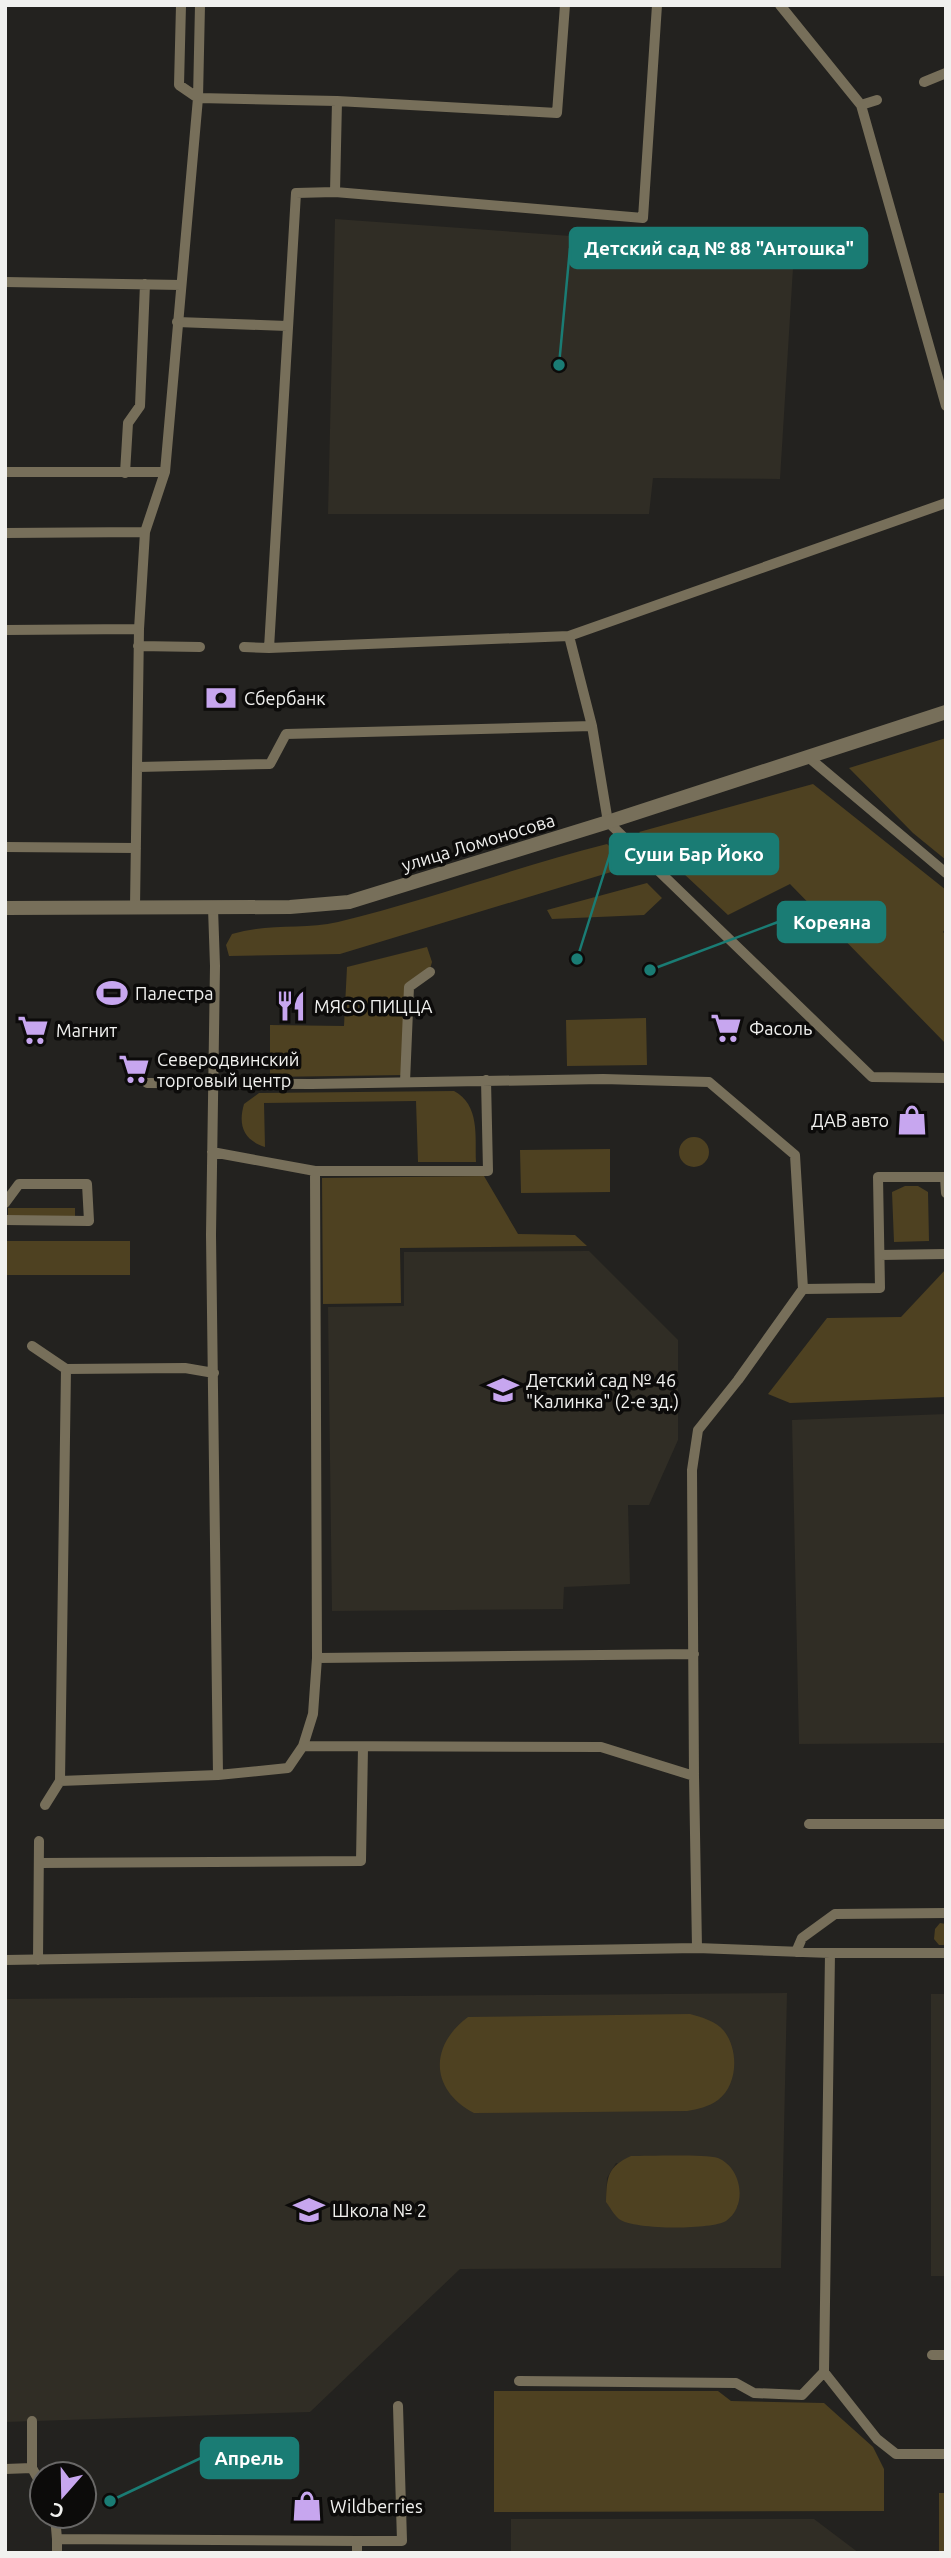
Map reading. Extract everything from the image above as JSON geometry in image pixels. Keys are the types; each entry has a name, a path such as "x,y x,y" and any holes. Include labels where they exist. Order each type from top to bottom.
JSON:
{"street":[{"name":"улица Ломоносова","path":"5,908 290,907 349,901 608,822 946,712"}],"lane":[{"path":"181,5 179,85 198,98 337,101 557,113 565,5"},
{"path":"135,907 138,646 145,532 165,472 198,98 200,5"},
{"path":"269,648 296,193 335,192 643,218 657,5"},
{"path":"780,5 861,104 946,406"},
{"path":"925,82 946,73"},
{"path":"861,104 877,100"},
{"path":"335,192 337,101"},
{"path":"5,282 181,285"},
{"path":"125,473 128,423 141,406 145,284"},
{"path":"177,322 287,326"},
{"path":"5,472 165,472"},
{"path":"244,647 569,636 946,503"},
{"path":"5,533 145,532"},
{"path":"5,630 139,629"},
{"path":"569,636 592,726 608,822 872,1077 946,1078"},
{"path":"138,646 200,647"},
{"path":"138,767 270,764 286,734 592,726"},
{"path":"807,756 946,873"},
{"path":"5,847 136,848"},
{"path":"212,908 215,966 211,1235 218,1775"},
{"path":"405,1082 409,988 430,972"},
{"path":"147,1083 603,1079 709,1082 795,1155 803,1289 738,1380 698,1430 692,1470 697,1948"},
{"path":"212,1153 315,1171 488,1171 486,1080"},
{"path":"60,1781 218,1775 288,1768 303,1746 313,1714 317,1658 315,1171"},
{"path":"803,1289 880,1288 878,1177 946,1177 946,1193"},
{"path":"5,1203 19,1184 87,1184 89,1221 5,1220"},
{"path":"880,1255 946,1254"},
{"path":"32,1346 66,1369 185,1368 214,1373"},
{"path":"45,1805 60,1781 66,1369"},
{"path":"317,1658 694,1654"},
{"path":"303,1746 601,1747 694,1776"},
{"path":"40,1863 362,1861 362,1747"},
{"path":"809,1825 946,1824"},
{"path":"38,1960 39,1841"},
{"path":"796,1952 802,1938 835,1914 946,1913"},
{"path":"5,1960 697,1948 946,1954"},
{"path":"830,1953 824,2372 877,2439 897,2454 946,2454"},
{"path":"932,2356 946,2355"},
{"path":"519,2381 736,2383 754,2393 802,2395 824,2372"},
{"path":"57,2539 402,2541 398,2406"},
{"path":"32,2421 33,2460"},
{"path":"5,2469 28,2468"},
{"path":"56,2530 57,2553"},
{"path":"357,2541 357,2553"}],"shaded area":[{"path":"335,219 794,252 780,479 653,478 649,514 328,514"},
{"path":"946,738 946,860 913,833 849,768"},
{"path":"813,784 946,890 946,928 943,932 946,935 946,1044 790,884 728,915 639,832"},
{"path":"607,844 631,866 340,954 229,956 226,945 232,934 338,922"},
{"path":"647,883 662,898 644,915 552,919 547,910"},
{"path":"427,947 432,962 430,969 406,984 405,1075 270,1077 270,1025 344,1026 347,967"},
{"path":"646,1018 647,1065 567,1066 566,1020"},
{"path":"454,1091 468,1104 472,1113 476,1162 418,1162 416,1101 264,1103 265,1147 247,1136 242,1125 244,1104 259,1093"},
{"path":"694,1137 704,1142 709,1152 704,1162 694,1167 684,1162 679,1152 684,1142"},
{"path":"610,1149 610,1192 521,1193 520,1150"},
{"path":"484,1176 518,1234 575,1235 587,1246 400,1248 401,1303 323,1304 322,1178"},
{"path":"905,1186 918,1186 928,1192 929,1241 894,1242 892,1192"},
{"path":"8,1208 75,1208 75,1216 8,1216"},
{"path":"5,1241 130,1241 130,1275 5,1275"},
{"name":"Детский сад № 46 \"Калинка\" (2-е зд.)","path":"589,1251 678,1340 678,1440 649,1505 628,1505 630,1584 564,1587 563,1609 332,1611 328,1307 404,1306 404,1252"},
{"path":"946,1269 946,1397 790,1403 768,1394 827,1318 901,1317"},
{"path":"946,1414 946,1743 799,1744 792,1420"},
{"path":"940,1923 946,1924 946,1945 939,1945 934,1939 935,1929"},
{"name":"Школа № 2","path":"787,1993 781,2268 460,2269 310,2412 5,2422 5,1999","holes":["616,2163 738,2205 723,2222 606,2202 607,2178"]},
{"path":"931,1994 946,1994 946,2276 931,2276"},
{"path":"690,2014 721,2028 729,2039 734,2057 733,2077 725,2094 707,2106 687,2111 474,2113 449,2092 442,2080 441,2054 446,2041 468,2017"},
{"path":"631,2156 718,2158 726,2163 737,2178 739,2197 733,2214 718,2224 689,2227 655,2227 627,2223 619,2219 606,2202 608,2179 617,2164"},
{"path":"494,2391 718,2391 731,2401 824,2403 873,2447 884,2469 884,2511 494,2512"},
{"path":"939,2493 946,2493 946,2553 939,2553"},
{"path":"511,2519 814,2519 859,2553 511,2553"}],"place":[{"name":"Детский сад № 88 \"Антошка\"","path":"559,365"},
{"name":"Сбербанк","path":"221,698"},
{"name":"Суши Бар Йоко","path":"577,959"},
{"name":"Кореяна","path":"650,970"},
{"name":"Палестра","path":"112,993"},
{"name":"МЯСО ПИЦЦА","path":"291,1006"},
{"name":"Фасоль","path":"726,1028"},
{"name":"Магнит","path":"33,1030"},
{"name":"Северодвинский торговый центр","path":"134,1069"},
{"name":"ДАВ авто","path":"912,1120"},
{"name":"Детский сад № 46 \"Калинка\" (2-е зд.)","path":"503,1390"},
{"name":"Школа № 2","path":"309,2210"},
{"name":"Апрель","path":"110,2501"},
{"name":"Wildberries","path":"307,2506"}]}
